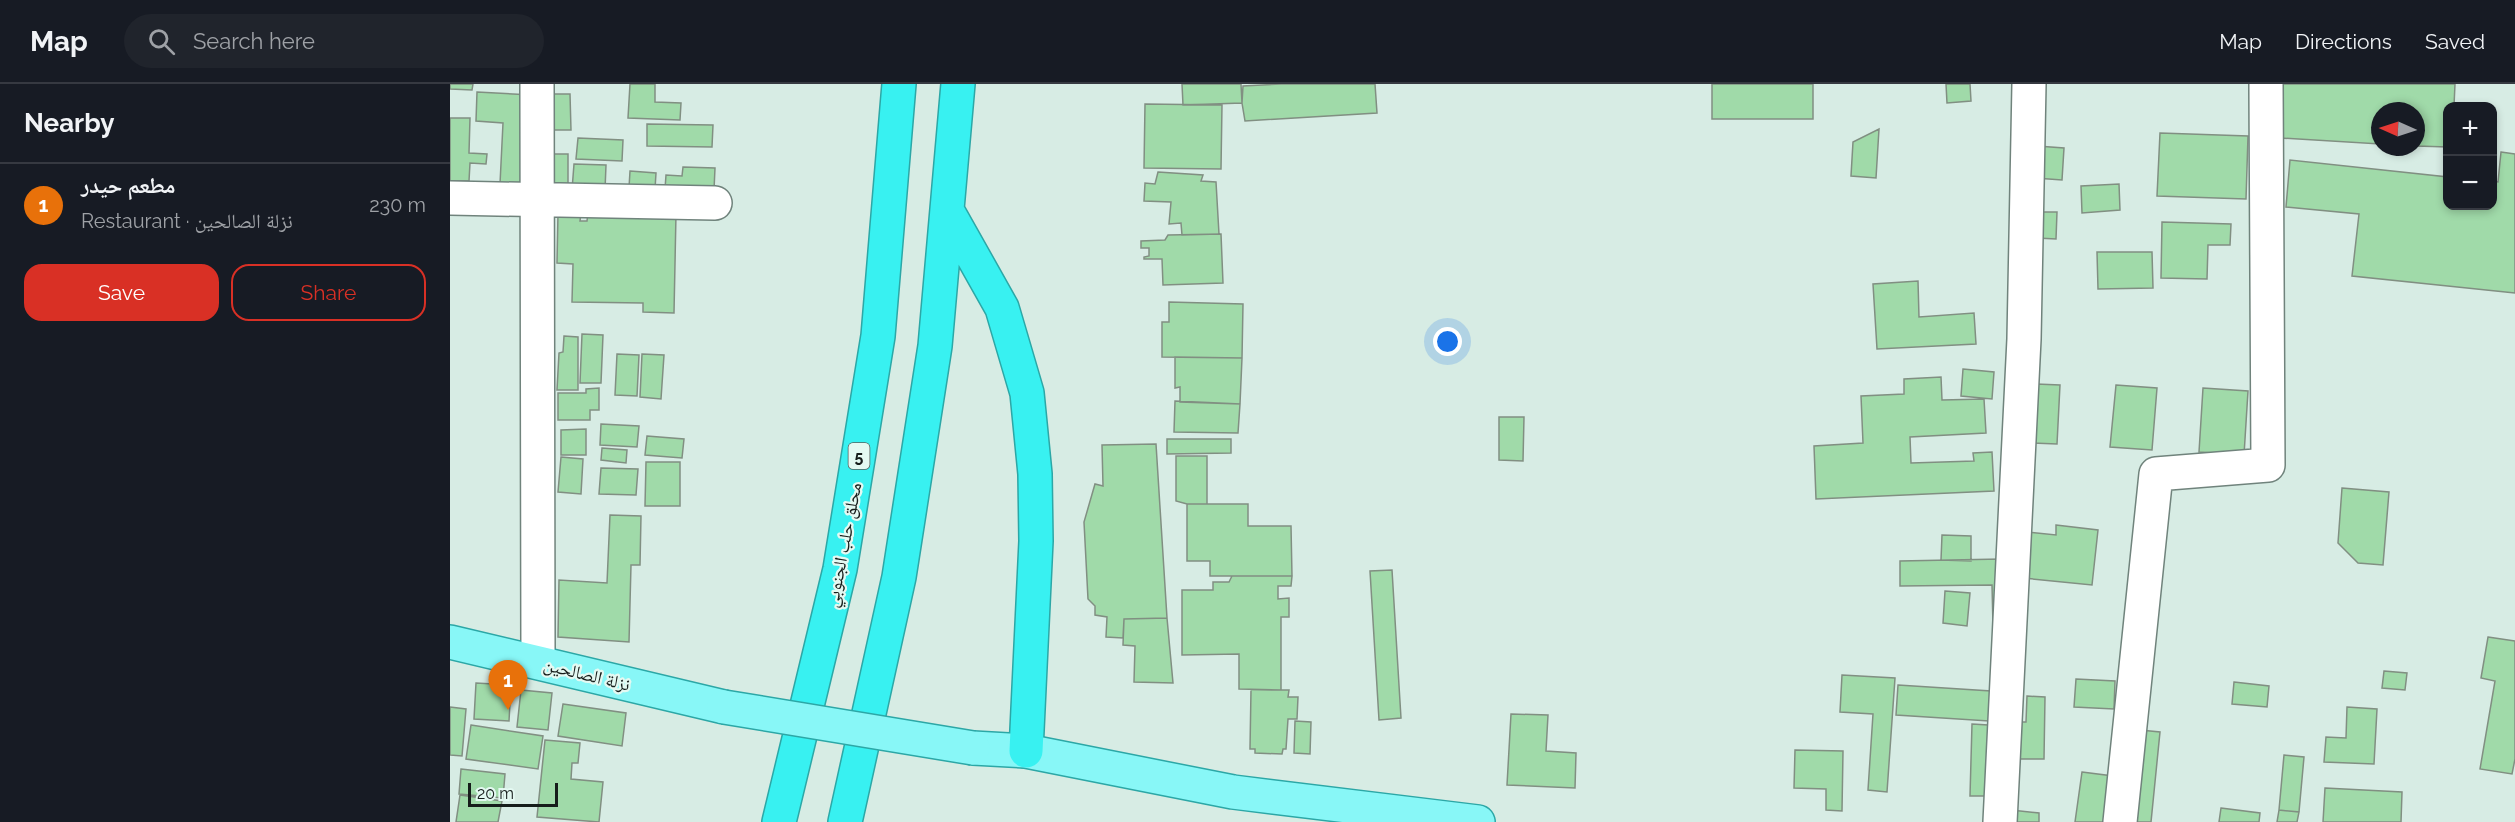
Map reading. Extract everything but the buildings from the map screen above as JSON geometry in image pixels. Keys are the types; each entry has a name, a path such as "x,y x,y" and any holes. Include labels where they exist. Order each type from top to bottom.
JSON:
{"highway":[{"name":"محلق حلب الجنوبي","path":"779,822 840,569 879,336 899,84"},
{"path":"845,822 899,577 935,346 958,84"},
{"path":"948,212 1002,308 1027,393 1035,474 1036,541 1026,751"}],"main road":[{"name":"نزلة الصالحين","path":"450,642 724,707 973,748 1026,751 1233,792 1478,822"}],"street":[{"path":"537,84 538,662"},
{"path":"2000,822 2023,350 2029,84"},
{"path":"2120,822 2156,474 2268,465 2266,84"},
{"path":"450,198 715,203"}],"place":[{"name":"مطعم حيدر","path":"508,710"}]}
